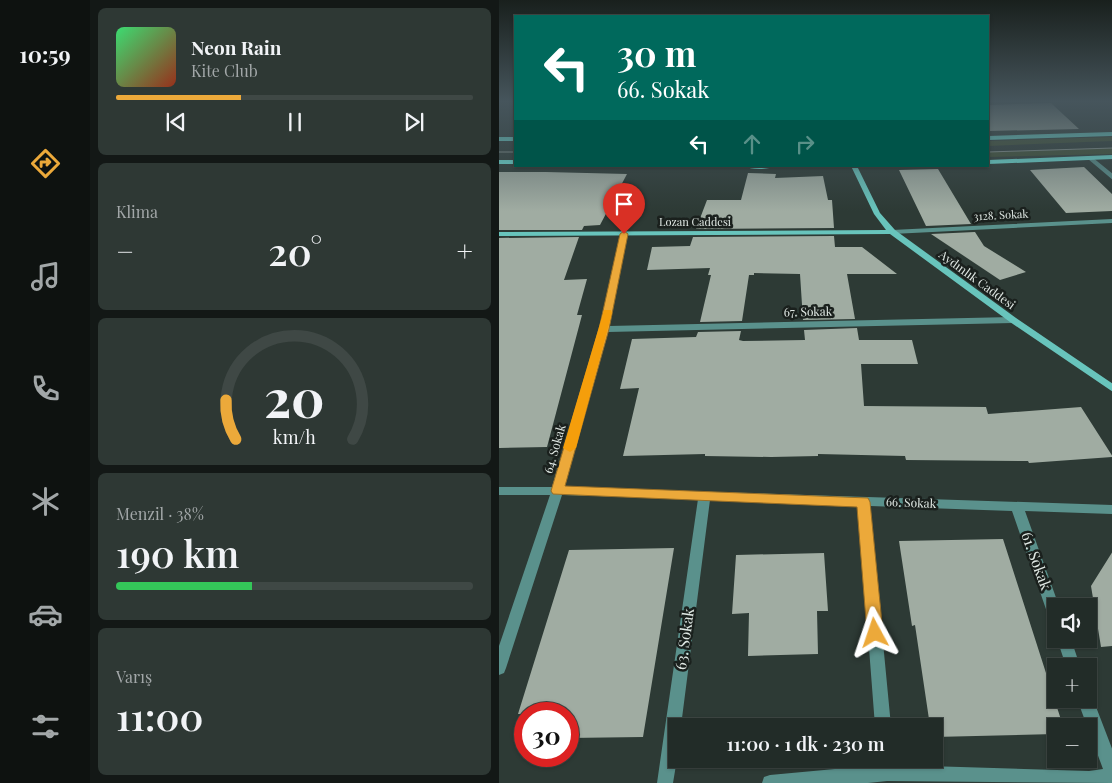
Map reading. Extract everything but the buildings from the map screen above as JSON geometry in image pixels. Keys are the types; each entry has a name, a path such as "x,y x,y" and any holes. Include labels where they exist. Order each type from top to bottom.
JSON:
{"main road":[{"path":"989,138 1002,138"},
{"path":"499,139 514,139"},
{"path":"989,162 1112,157"},
{"path":"499,162 514,162"},
{"name":"Aydınlık Caddesi","path":"854,167 877,214 892,232 1112,389"},
{"name":"Lozan Caddesi","path":"499,234 892,232"}],"street":[{"path":"1090,158 1112,178"},
{"name":"3128. Sokak","path":"892,232 1112,221"},
{"name":"64. Sokak","path":"499,668 557,491 604,329 624,234"},
{"name":"67. Sokak","path":"604,329 1013,320"},
{"name":"66. Sokak","path":"499,491 705,495 1112,510"},
{"name":"63. Sokak","path":"665,783 705,495"},
{"path":"863,502 882,718"},
{"name":"61. Sokak","path":"1017,507 1049,598"},
{"path":"914,768 1089,781 1112,776 1088,708"},
{"path":"770,783 873,768"}],"green space":[{"path":"1113,138 1112,141 989,146 989,141"},
{"path":"1113,148 1112,154 989,157 989,152"}],"tram line":[{"path":"989,152 1113,148"},
{"path":"499,152 514,152"}],"slow traffic":[{"path":"570,448 607,313"}],"route":[{"path":"624,234 604,329 557,491 863,502 875,633"}]}
